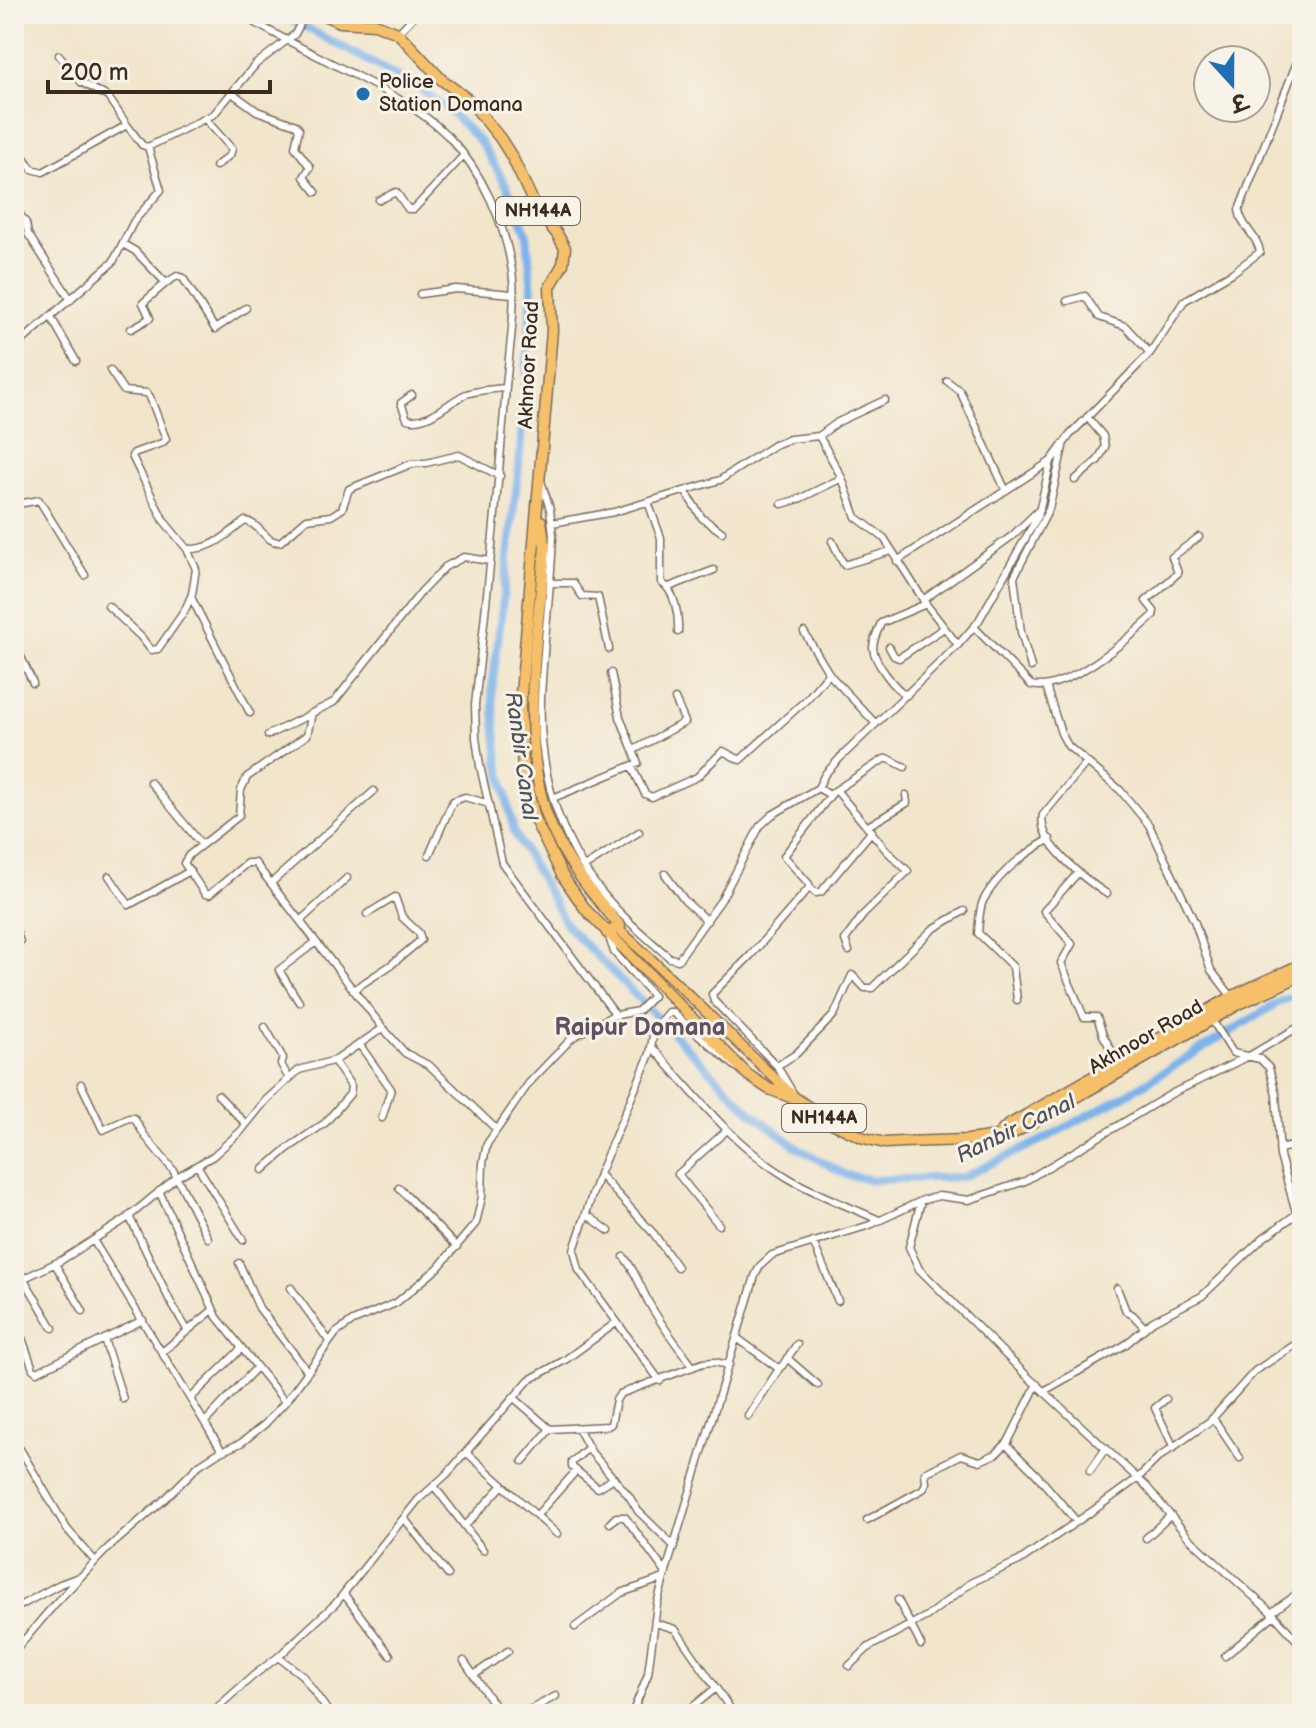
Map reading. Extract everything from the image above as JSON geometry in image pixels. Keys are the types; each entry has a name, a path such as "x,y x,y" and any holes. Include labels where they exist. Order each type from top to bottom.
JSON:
{"highway":[{"path":"321,14 340,22 375,24 398,33"},
{"name":"Akhnoor Road","path":"398,33 436,75 470,101 500,138 538,212 565,248 563,264 553,276 550,287 552,331 520,706 523,772 531,805 548,850 569,888 612,930 660,985 759,1083 798,1100 842,1129 885,1143 1012,1134 1215,1025 1260,993 1302,975"},
{"path":"996,1137 1007,1126 1232,997 1302,964"}],"main road":[{"path":"612,930 679,984 741,1048 798,1100"}],"street":[{"path":"239,14 388,93 424,116 448,137 463,156 489,198 505,237 513,274 512,294 500,476 475,705 476,738 502,863 615,1014"},
{"path":"398,33 416,14"},
{"path":"59,55 81,82 108,97 142,145 148,147 206,120 256,64 295,34 304,16"},
{"path":"897,561 1051,461 1087,417 1150,353 1184,301 1232,273 1260,252 1260,246 1242,223 1239,210 1297,62 1302,38"},
{"path":"232,93 257,111 298,126 300,131 296,150 311,167 304,177 316,192"},
{"path":"206,120 232,149 216,166"},
{"path":"19,151 32,169 43,172 127,125"},
{"path":"14,348 113,262 134,221 161,190 148,147"},
{"path":"379,200 396,192 408,209 414,209 463,156"},
{"path":"14,206 26,223 28,234 71,300"},
{"path":"123,244 135,251 166,283"},
{"path":"131,329 150,318 143,303 177,276 183,278 215,329 246,308"},
{"path":"420,294 456,289 512,294"},
{"path":"1067,301 1085,296 1099,317 1125,326 1150,353"},
{"path":"51,317 76,361"},
{"path":"14,330 21,342"},
{"path":"108,606 155,651 165,641 191,597 196,569 187,549 164,521 132,458 134,453 166,439 150,397 147,393 124,391 110,370"},
{"path":"947,381 960,391 1005,489"},
{"path":"412,395 401,403 407,419 412,421 429,416 468,394 506,388"},
{"path":"552,523 602,515 726,478 764,450 785,440 819,436 838,422 885,400"},
{"path":"1075,480 1102,456 1105,447 1103,436 1087,417"},
{"path":"819,436 842,478 856,517 879,533 924,602 958,645"},
{"path":"1031,667 1021,632 1014,577 1049,509 1063,445"},
{"path":"187,549 201,548 221,540 245,521 254,523 272,541 280,542 307,519 331,516 342,509 349,489 411,464 459,455 500,476"},
{"path":"540,478 552,523 551,583 541,703 542,738 553,798 568,839 584,867 615,908 673,960 681,957 707,921 730,886 752,839 764,822 818,788 825,774 974,627 1008,572 1041,508 1051,461"},
{"path":"782,504 842,478"},
{"path":"685,491 702,518 722,532"},
{"path":"14,499 24,503 39,500 85,575"},
{"path":"648,502 661,538 661,582 669,587 678,617 678,632"},
{"path":"907,695 894,687 874,653 881,623 924,602 1012,536 1041,508"},
{"path":"974,627 1031,685 1046,686 1090,665 1153,616 1154,611 1146,601 1178,573 1172,557 1199,537"},
{"path":"832,541 844,565 891,551"},
{"path":"268,735 334,702 445,567 464,557 490,561"},
{"path":"669,587 714,570"},
{"path":"551,583 573,583 582,596 598,597 609,649"},
{"path":"191,597 250,713"},
{"path":"889,647 899,658 944,628"},
{"path":"804,632 829,673 876,724"},
{"path":"14,642 33,683"},
{"path":"553,798 638,763 620,717 611,673"},
{"path":"632,767 645,794 650,797 692,780 723,751 740,760 807,699 829,673"},
{"path":"1046,686 1064,740 1086,763 1120,790 1149,825 1195,923 1211,970 1232,997"},
{"path":"634,750 685,722 675,699"},
{"path":"311,714 307,735 247,777 241,790 239,816 185,861 207,895 249,862 255,863 405,1053 430,1066 496,1129"},
{"path":"905,767 884,759 833,793 784,856 809,887 816,893 821,892 870,829 907,803 906,795"},
{"path":"1086,763 1042,817 1045,831 1077,874 1107,894"},
{"path":"150,782 202,845"},
{"path":"818,788 833,793 908,871 863,915 845,940 849,951"},
{"path":"271,883 374,791"},
{"path":"429,855 453,801 465,797 489,804"},
{"path":"584,867 639,832"},
{"path":"1017,1000 1013,967 978,933 981,907 990,891 1020,858 1050,839"},
{"path":"109,876 129,905 190,871"},
{"path":"665,874 685,901 707,921"},
{"path":"1077,874 1044,911 1072,944 1061,963 1076,1003 1084,1017 1097,1017 1119,1063"},
{"path":"300,921 347,878"},
{"path":"798,1100 777,1066 714,1001 712,994 751,955 809,887"},
{"path":"353,990 421,940 419,933 402,917 395,897 367,914"},
{"path":"777,1066 796,1054 831,1018 852,975 865,988 872,988 933,929 964,911"},
{"path":"14,926 20,942 14,947"},
{"path":"15,1647 95,1561 199,1465 253,1435 285,1402 329,1341 345,1326 401,1299 422,1283 457,1247 476,1223 480,1212 484,1153 496,1129 529,1083 567,1042 615,1014 640,1010 652,998 652,993 614,952 612,930"},
{"path":"299,1002 279,970 316,942"},
{"path":"660,1381 579,1270 574,1250 599,1174 652,1047 655,1026 668,1012 674,1013 727,1061 743,1070"},
{"path":"1215,1025 1230,1049 1236,1054 1251,1055 1265,1063 1273,1079 1279,1149 1302,1233"},
{"path":"632,1714 648,1674 665,1575 760,1266 772,1255 879,1220 921,1201 939,1196 969,1200 1025,1181 1171,1094 1251,1055 1302,1025"},
{"path":"265,1027 283,1058 281,1064 289,1079"},
{"path":"14,1283 55,1264 93,1240 177,1177 226,1145 266,1100 304,1067 334,1061 383,1028"},
{"path":"359,1044 391,1089 382,1118"},
{"path":"652,1047 746,1147 791,1180 879,1220"},
{"path":"263,1170 325,1123 350,1094 351,1086 334,1061"},
{"path":"81,1084 102,1129 134,1118 171,1167 208,1238"},
{"path":"218,1095 246,1124"},
{"path":"719,1225 678,1174 727,1130"},
{"path":"1279,1149 1302,1144"},
{"path":"197,1165 243,1240"},
{"path":"599,1174 646,1225 677,1267"},
{"path":"399,1188 457,1247"},
{"path":"159,1191 213,1310 285,1402"},
{"path":"1292,1198 1302,1195"},
{"path":"921,1201 909,1240 914,1262 936,1287 1138,1478 1209,1557 1273,1614 1302,1646"},
{"path":"1044,1391 1125,1345 1153,1321 1202,1296 1263,1238 1298,1213"},
{"path":"586,1214 609,1231"},
{"path":"129,1216 188,1331"},
{"path":"93,1240 222,1451"},
{"path":"813,1242 838,1301"},
{"path":"624,1257 637,1274 662,1324 693,1367"},
{"path":"239,1263 259,1308 308,1372"},
{"path":"55,1264 83,1311"},
{"path":"24,1279 53,1328"},
{"path":"291,1288 329,1341"},
{"path":"1117,1288 1124,1308 1145,1328"},
{"path":"162,1352 213,1310"},
{"path":"17,1324 33,1369 37,1372 143,1320"},
{"path":"210,1714 278,1657 344,1594 404,1518 529,1380 565,1360 617,1322"},
{"path":"737,1338 780,1368"},
{"path":"104,1339 123,1399"},
{"path":"849,1666 869,1647 910,1626 972,1582 1019,1561 1077,1522 1213,1418 1255,1371 1302,1340"},
{"path":"748,1416 797,1344"},
{"path":"191,1398 242,1348"},
{"path":"787,1358 818,1385"},
{"path":"513,1397 550,1429 610,1425 618,1395 708,1362 729,1365"},
{"path":"205,1422 257,1367"},
{"path":"867,1520 923,1489 925,1473 930,1468 961,1455 980,1461 996,1454 1006,1444 1037,1384"},
{"path":"1166,1399 1155,1408 1174,1448"},
{"path":"1213,1418 1240,1458"},
{"path":"578,1428 588,1448 638,1511 674,1546"},
{"path":"523,1461 550,1429"},
{"path":"1006,1444 1077,1522"},
{"path":"14,1445 20,1449 74,1538 95,1561"},
{"path":"588,1448 572,1462 572,1467 598,1488 614,1478"},
{"path":"1090,1471 1106,1448"},
{"path":"466,1452 557,1534"},
{"path":"537,1515 576,1471"},
{"path":"466,1525 503,1485"},
{"path":"434,1486 483,1550"},
{"path":"1146,1538 1171,1515"},
{"path":"610,1523 616,1517 625,1517 665,1575"},
{"path":"404,1518 448,1575"},
{"path":"1294,1559 1302,1569"},
{"path":"575,1627 621,1593 665,1575"},
{"path":"14,1609 60,1584 81,1577"},
{"path":"1225,1656 1302,1590"},
{"path":"344,1594 390,1655"},
{"path":"898,1600 921,1645"},
{"path":"655,1623 675,1629 734,1714"},
{"path":"474,1675 508,1651"},
{"path":"278,1657 302,1675 330,1714"},
{"path":"464,1661 500,1714"},
{"path":"684,1714 716,1688"},
{"path":"522,1714 556,1696"}],"waterway":[{"name":"Ranbir Canal","path":"281,14 419,88 453,114 481,143 508,188 527,234 532,292 519,466 492,690 499,762 514,832 567,926 751,1112 795,1146 846,1175 874,1180 963,1177 1044,1139 1122,1097 1281,1001 1302,993"}],"place":[{"name":"Police Station Domana","path":"363,94"}],"district":[{"name":"Raipur Domana","path":"640,1027"}]}
